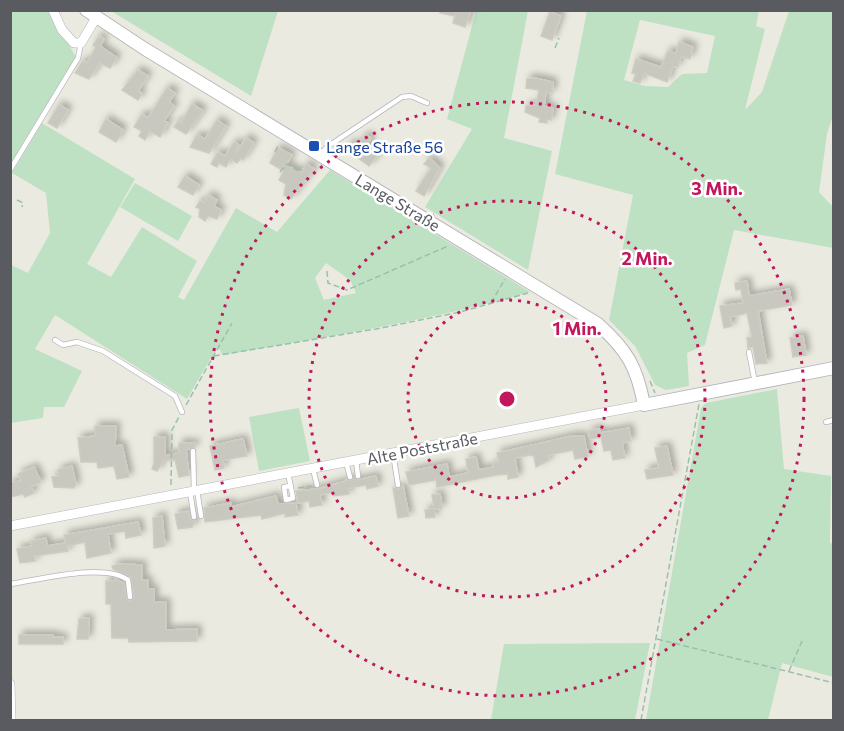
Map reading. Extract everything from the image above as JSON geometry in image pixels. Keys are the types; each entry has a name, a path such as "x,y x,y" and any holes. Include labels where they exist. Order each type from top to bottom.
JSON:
{"street":[{"path":"53,10 68,39 74,43 81,43 91,14"},
{"name":"Lange Straße","path":"91,14 598,324 616,340 634,365 644,405"},
{"name":"Alte Poststraße","path":"10,526 834,368"},
{"path":"10,684 11,720"}],"lane":[{"path":"10,170 78,58 81,43"},
{"path":"320,155 327,147 402,97 411,96 427,103"},
{"path":"55,340 66,346 77,342 89,345 123,362 175,396 182,412"},
{"path":"749,352 755,383"},
{"path":"826,422 834,420"},
{"path":"193,451 194,517"},
{"path":"393,453 398,485"},
{"path":"351,461 358,476"},
{"path":"350,477 351,461"},
{"path":"313,469 317,485"},
{"path":"288,473 291,488"},
{"path":"194,491 201,516"},
{"path":"10,584 111,572 128,580 130,597"}],"path":[{"path":"555,48 559,38"},
{"path":"275,152 281,141"},
{"path":"280,172 287,164 298,171"},
{"path":"17,200 23,203 22,207"},
{"path":"327,271 328,283 347,290 451,244"},
{"path":"490,303 506,278"},
{"path":"214,356 376,329 530,292"},
{"path":"171,489 172,430 232,323"},
{"path":"640,720 700,394"},
{"path":"291,488 317,485"},
{"path":"656,639 834,683"},
{"path":"788,672 802,641"}],"green space":[{"path":"11,11 49,11 76,57 11,163"},
{"path":"111,11 278,11 251,96"},
{"path":"476,11 528,11 504,138 552,151 528,270 425,207 472,129 447,119"},
{"path":"587,11 759,11 756,26 765,29 745,110 762,92 789,11 833,11 833,115 827,134 819,192 833,207 833,248 734,230 705,345 687,353 689,386 666,390 655,385 635,346 609,320 633,195 555,174","holes":["640,20 715,36 707,73 682,74 668,87 645,86 624,80"]},
{"path":"42,123 135,179 87,264 111,277 142,227 197,261 178,297 184,300 236,208 277,232 330,170 530,292 416,320 300,342 222,355 218,346 187,399 55,315 35,349 82,371 64,407 44,407 43,418 11,423 11,265 28,273 50,233 46,193 12,173","holes":["326,263 350,280 356,293 324,300 315,278"]},
{"path":"135,183 192,216 178,241 120,207"},
{"path":"777,389 784,469 831,476 830,543 834,544 833,677 782,663 768,720 646,720 701,408 706,403"},
{"path":"299,408 310,461 259,471 249,417"},
{"path":"650,643 635,720 491,720 504,644"}],"building":[{"path":"441,10 471,10 465,27 453,23 455,16 440,13"},
{"path":"550,12 561,16 552,40 541,36"},
{"path":"99,36 104,39 100,46 117,58 110,68 100,63 89,79 75,73 83,61 87,63 96,47 93,45"},
{"path":"679,42 693,47 690,59 681,56 678,67 673,66 667,82 644,73 640,83 633,81 636,74 632,73 636,59 661,67 668,51 676,54"},
{"path":"138,70 148,76 138,91 142,94 138,100 122,90"},
{"path":"527,79 553,82 552,93 546,92 544,106 553,108 551,120 547,119 547,123 539,122 540,118 525,112 526,106 536,105 539,90 526,88"},
{"path":"167,88 175,93 169,102 174,106 164,121 168,123 160,137 150,131 145,140 139,136 142,131 134,127 142,114 148,118"},
{"path":"192,104 203,111 186,134 174,127 178,121 181,123"},
{"path":"59,105 68,110 57,128 48,123"},
{"path":"106,119 123,130 116,142 99,132"},
{"path":"217,120 226,126 209,153 190,147 197,135 205,139"},
{"path":"366,135 371,138 367,145 380,152 369,166 346,149 350,143 356,146"},
{"path":"246,138 254,143 243,160 241,158 237,163 230,159 226,167 219,163 217,167 211,164 218,152 225,156 234,142 239,145 235,154"},
{"path":"278,148 292,155 286,165 301,173 306,164 314,169 291,199 284,195 286,184 279,180 284,171 270,163"},
{"path":"429,158 440,168 424,196 416,191 431,168 424,164"},
{"path":"185,176 199,185 193,195 178,187"},
{"path":"208,195 217,200 214,206 221,210 217,219 208,216 205,221 199,217 200,209 196,207 200,201 204,203"},
{"path":"747,281 749,296 789,289 792,305 758,311 767,363 756,364 753,347 748,348 747,338 752,337 747,313 730,317 732,326 724,328 720,306 743,303 741,289 736,290 735,283"},
{"path":"803,336 806,355 793,357 790,338"},
{"path":"95,426 116,426 115,446 122,445 129,477 117,479 114,466 98,468 97,462 81,462 78,438 95,436"},
{"path":"629,428 631,441 622,443 625,458 613,460 611,450 604,451 601,437 590,439 589,431 599,429 600,433"},
{"path":"572,436 584,436 588,457 575,459 573,450 548,455 549,460 536,467 534,456 530,455 515,458 518,477 508,479 508,474 496,475 437,487 436,480 409,485 406,472 447,464 449,477 468,473 466,459 476,457 479,470 494,467 493,463 499,462 497,453"},
{"path":"154,437 165,437 165,456 179,453 179,443 195,443 195,447 186,450 189,475 179,477 175,460 164,460 157,471 152,469"},
{"path":"243,439 247,456 223,460 224,468 215,470 210,446"},
{"path":"667,446 673,475 647,479 645,470 659,468 655,448"},
{"path":"72,466 76,484 74,488 54,487 52,477 59,476 58,470"},
{"path":"34,467 41,482 31,487 34,493 25,497 23,494 10,497 10,483 21,481 18,474"},
{"path":"376,476 378,486 367,489 366,485 348,488 349,494 334,496 333,492 320,495 322,505 310,507 309,501 298,503 296,491 318,489 346,481 346,479 351,481 354,478 358,480"},
{"path":"403,486 409,516 398,518 393,488 399,489"},
{"path":"440,494 442,508 434,509 435,517 426,518 425,510 434,508 432,495"},
{"path":"276,496 278,504 296,503 298,515 285,517 285,513 262,519 261,515 205,522 204,508 231,503 231,507"},
{"path":"189,511 190,519 195,521 192,527 178,529 175,514"},
{"path":"162,516 165,546 154,548 153,518"},
{"path":"138,522 141,535 126,538 125,531 108,534 111,553 87,558 85,542 67,546 68,551 34,556 35,561 20,563 17,549 32,546 31,541 46,538 47,546 66,543 64,535"},
{"path":"142,565 142,580 148,580 148,589 154,589 154,602 166,602 166,630 197,629 197,641 129,642 128,638 112,638 111,604 106,604 106,581 115,581 115,579 124,583 127,600 132,601 134,597 131,577 113,569 112,566"},
{"path":"89,618 88,639 77,639 79,619"},
{"path":"19,635 63,637 63,644 19,644"}],"place":[{"name":"Lange Straße 56","path":"314,146"}]}
